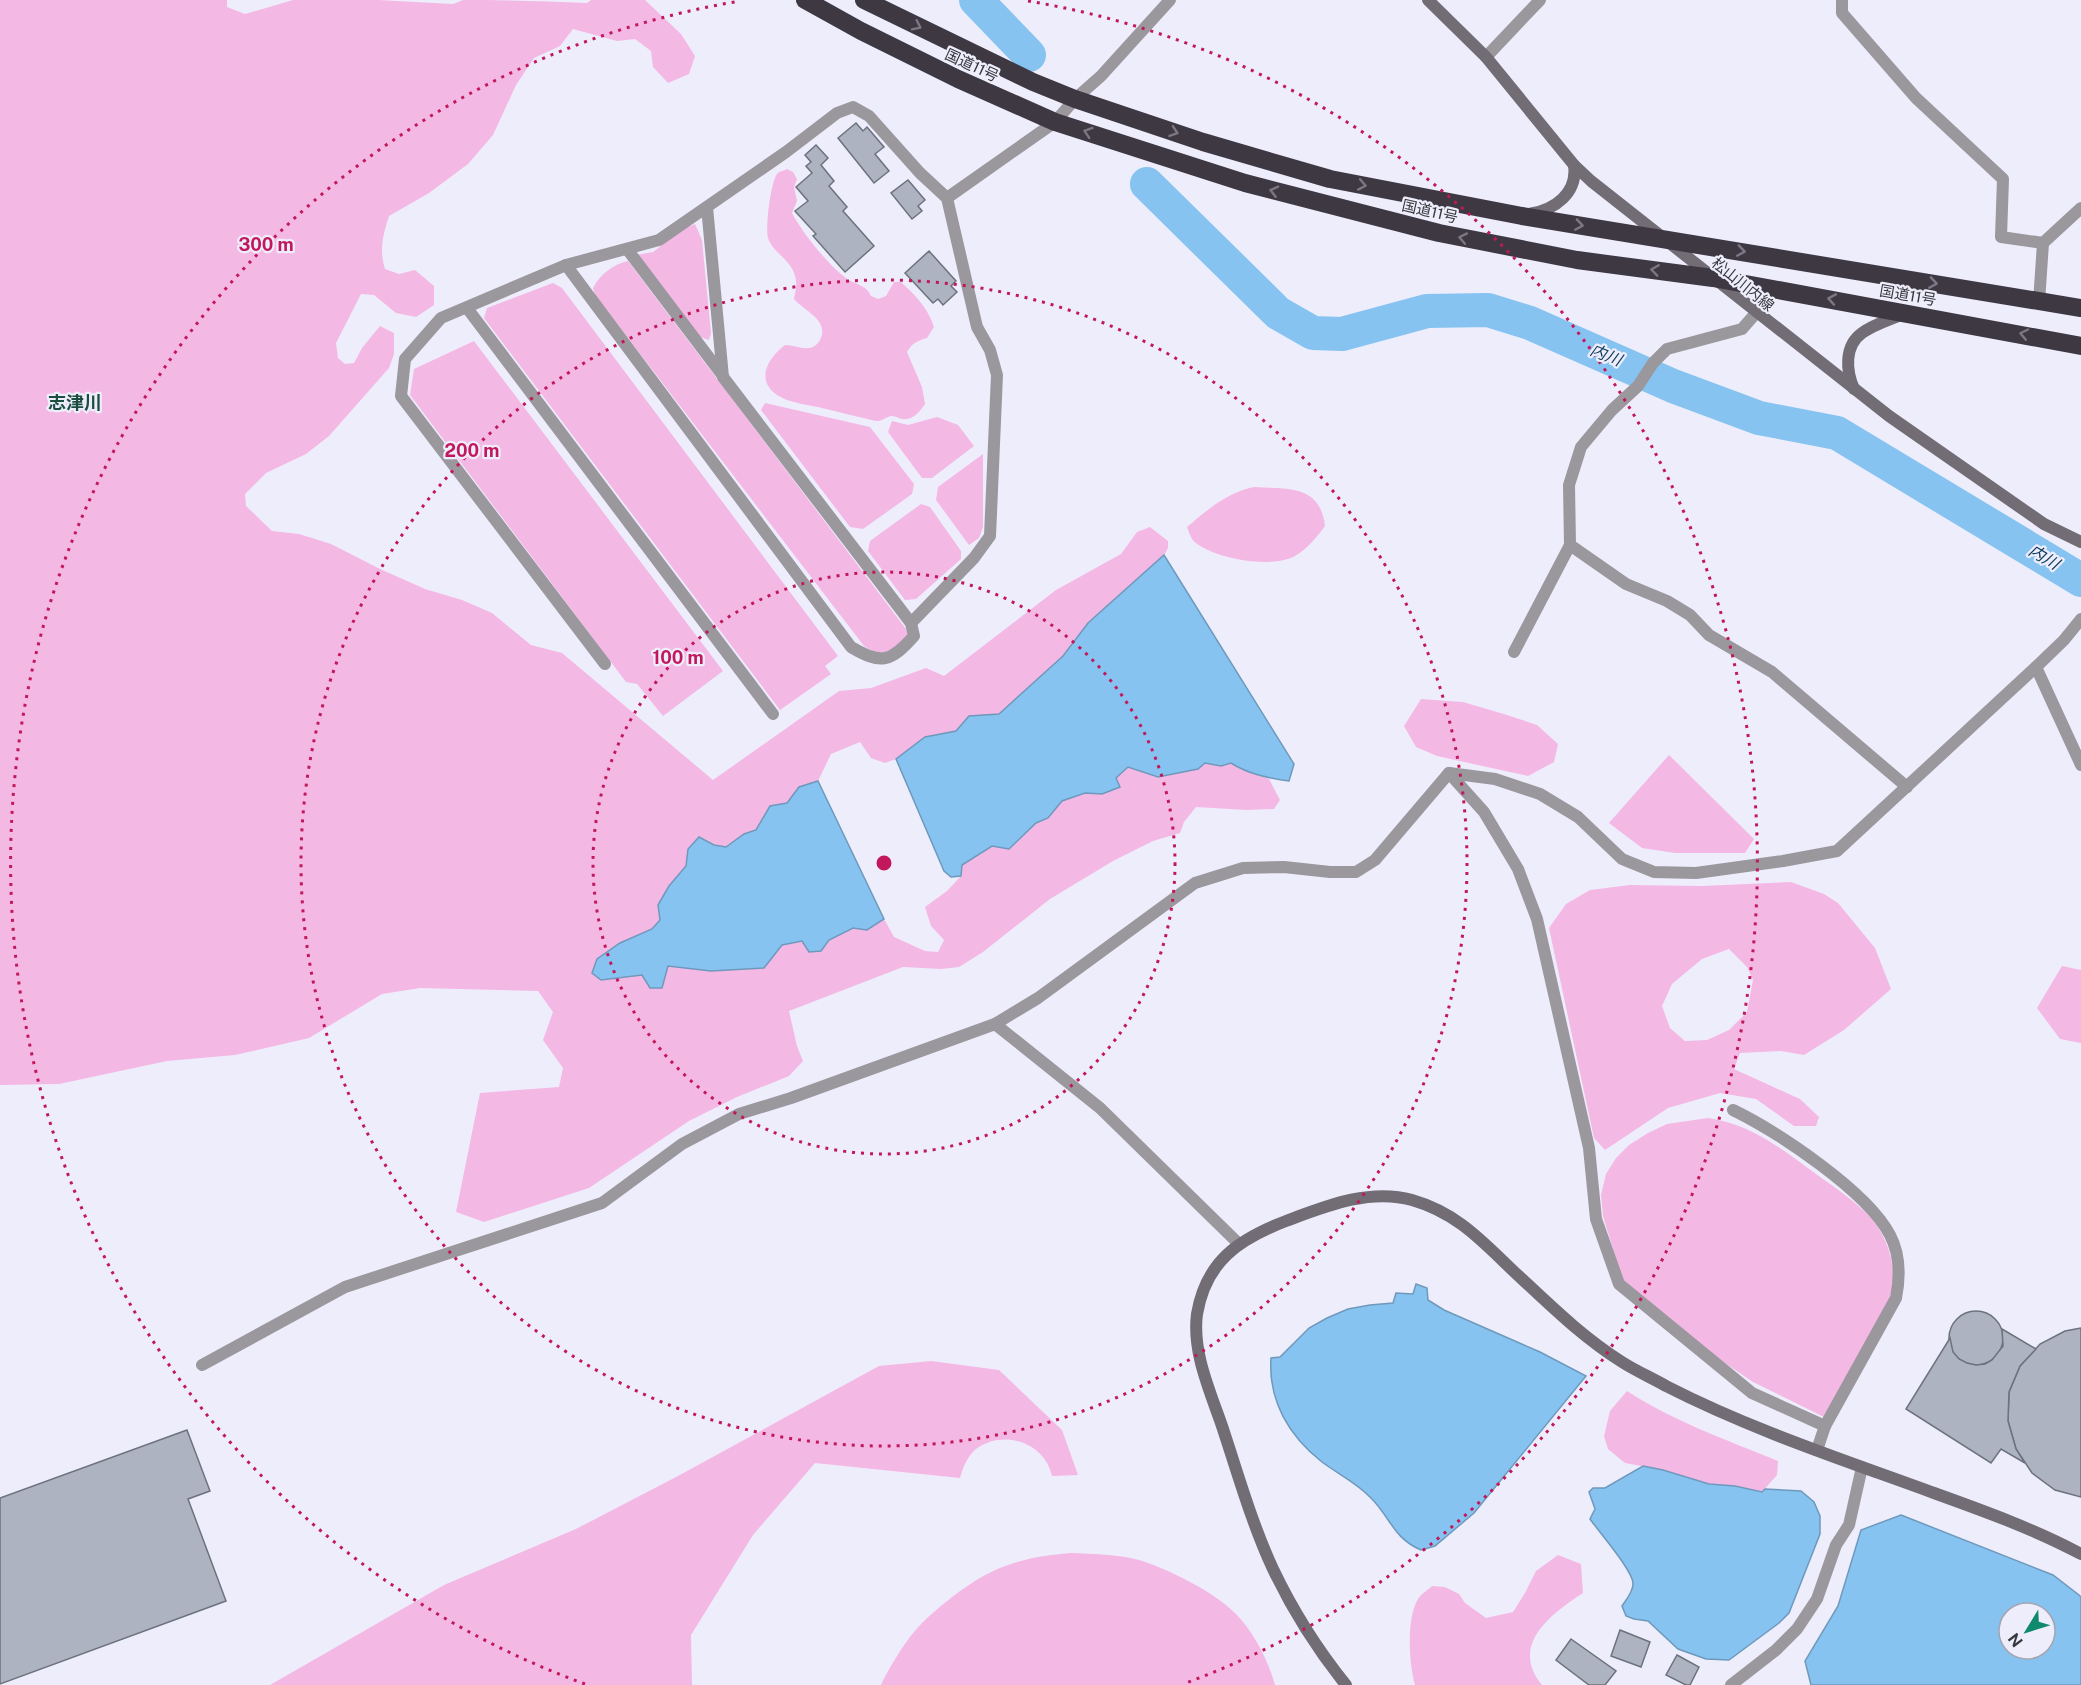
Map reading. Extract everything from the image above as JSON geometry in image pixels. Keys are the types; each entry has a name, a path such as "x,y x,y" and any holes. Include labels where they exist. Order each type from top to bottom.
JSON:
{"highway":[{"name":"国道11号","path":"805,0 861,32 958,79 1055,122 1245,183 1439,233 1577,260 1713,278 2081,345"},
{"name":"国道11号","path":"864,0 1033,82 1076,99 1203,142 1330,179 1522,216 2081,308"}],"street":[{"path":"947,198 1055,122 1101,76 1170,0"},
{"name":"松山川内線","path":"1428,0 1486,57 1574,165 1662,239 1856,392 2044,524 2081,542"},
{"path":"1486,57 1539,0"},
{"path":"1842,0 1842,14 1916,98 2003,179 2001,237 2043,243"},
{"path":"605,664 401,396 405,359 441,318 566,265 659,240 786,152 837,112 853,107 869,116 920,173 947,198 977,327 990,350 997,375 990,536 974,558 911,623"},
{"path":"1522,216 1539,213 1564,198 1572,186 1575,175 1574,165"},
{"path":"707,207 723,377"},
{"path":"2039,302 2043,243 2081,208"},
{"path":"566,265 851,647 867,657 875,658 884,659 900,653 914,636 911,623 627,249"},
{"path":"467,308 773,714"},
{"path":"1514,652 1570,545 1569,485 1581,447 1612,410 1638,386 1653,363 1667,349 1742,329 1756,313"},
{"path":"1856,392 1848,376 1848,357 1853,344 1862,333 1906,313"},
{"path":"1570,545 1626,584 1667,601 1690,615 1708,635 1772,672 1907,787"},
{"path":"1449,773 1495,779 1540,794 1578,817 1622,859 1654,872 1696,873 1838,851 2036,667 2064,640 2081,619"},
{"path":"2036,667 2081,765"},
{"path":"202,1365 345,1287 602,1203 682,1144 739,1114 790,1098 995,1024 1038,998 1195,883 1244,868 1284,867 1330,872 1356,872 1375,860 1449,773"},
{"path":"1449,773 1484,812 1513,859 1537,919 1589,1148 1596,1219 1619,1284 1752,1393 1825,1426"},
{"path":"995,1024 1100,1108 1239,1244"},
{"path":"1733,1110 1764,1125 1846,1185 1876,1214 1891,1237 1895,1249 1899,1283 1896,1298 1825,1426 1817,1450"},
{"path":"1346,1685 1320,1652 1294,1610 1272,1567 1206,1379 1196,1331 1198,1311 1204,1290 1223,1256 1255,1234 1345,1201 1387,1195 1412,1200 1456,1218 1566,1320 1621,1362 1694,1400 1775,1435 2026,1527 2081,1554"},
{"path":"1731,1685 1776,1650 1797,1629 1817,1599 1836,1545 1849,1525 1862,1467"}],"shaded area":[{"path":"0,0 227,0 227,7 245,14 293,0 378,0 453,4 463,0 587,3 591,0 645,0 681,34 695,56 689,74 668,83 653,67 651,51 635,39 617,41 573,29 560,46 534,58 516,85 493,135 468,164 429,193 389,216 382,242 385,269 399,274 415,270 434,286 434,305 416,317 396,313 374,295 361,294 336,343 338,358 345,364 354,363 362,348 380,326 394,333 394,354 389,368 329,436 306,454 266,473 245,494 246,506 272,531 299,534 331,544 425,589 462,600 492,613 531,645 562,653 713,780 839,691 871,688 926,668 944,676 1056,590 1121,554 1137,532 1150,527 1168,541 1168,548 1164,555 1088,623 1063,656 999,714 969,716 956,731 925,737 896,759 885,763 871,758 860,742 831,754 818,781 799,787 787,803 770,806 756,830 744,834 726,847 714,845 688,850 686,866 669,886 660,919 652,929 620,943 642,975 662,988 668,966 764,968 782,945 802,941 829,940 853,928 867,930 884,919 894,937 925,951 938,952 944,940 931,926 925,907 947,891 961,876 962,865 992,846 1009,849 1036,823 1048,818 1062,801 1085,793 1102,794 1120,787 1116,778 1128,767 1158,777 1205,763 1221,766 1231,763 1242,770 1269,779 1280,800 1274,809 1196,807 1184,822 1180,833 1153,841 1113,861 1050,899 983,952 959,967 941,969 903,967 789,1011 803,1061 789,1076 737,1097 689,1121 589,1188 484,1222 456,1212 480,1093 559,1087 563,1068 543,1040 553,1012 538,991 420,988 382,994 309,1038 235,1055 167,1061 59,1084 0,1085"},
{"path":"787,169 793,172 797,179 794,187 797,201 792,213 824,257 846,278 863,287 871,296 878,299 886,296 894,282 901,282 925,308 934,327 927,338 915,343 907,352 922,387 925,404 913,417 902,419 892,416 876,421 782,398 768,385 766,370 776,353 785,345 803,348 815,346 822,333 819,321 794,299 796,286 794,274 788,262 774,249 768,238 768,215 773,184 778,173"},
{"path":"695,224 702,240 711,333 709,340 697,336 636,255 653,252 683,229"},
{"path":"628,261 909,633 894,648 878,652 864,646 595,295 593,288 603,274"},
{"path":"553,283 562,288 838,656 825,666 831,674 780,710 484,318 487,308"},
{"path":"474,341 723,671 663,716 637,684 626,682 410,395 414,369"},
{"path":"765,403 870,427 914,484 912,494 863,529 850,527 761,410"},
{"path":"937,417 958,425 974,446 932,478 922,478 888,432 892,421 908,425"},
{"path":"983,454 983,527 979,538 969,545 936,500 938,487"},
{"path":"1254,487 1290,489 1309,496 1317,502 1325,526 1300,553 1285,560 1273,562 1230,558 1205,549 1194,542 1187,527 1227,497"},
{"path":"921,504 930,507 961,551 961,559 916,599 905,600 868,551 870,541"},
{"path":"1421,699 1463,702 1537,725 1558,744 1554,762 1528,776 1437,756 1416,747 1404,726"},
{"path":"1669,755 1754,839 1745,853 1675,853 1642,848 1609,823"},
{"path":"1791,882 1824,894 1838,903 1875,948 1891,989 1844,1030 1804,1055 1781,1051 1740,1053 1734,1069 1800,1099 1819,1117 1816,1126 1794,1126 1756,1099 1720,1093 1668,1108 1605,1150 1594,1138 1549,928 1566,904 1590,890 1630,885 1702,886","holes":["1729,949 1747,967 1753,980 1747,1012 1729,1030 1707,1040 1685,1041 1670,1028 1662,1006 1672,984 1702,959"]},
{"path":"2062,966 2081,970 2081,1043 2060,1039 2037,1008"},
{"path":"1708,1118 1739,1126 1765,1139 1844,1194 1870,1217 1890,1252 1893,1283 1884,1312 1824,1417 1753,1382 1710,1353 1622,1279 1603,1216 1601,1195 1606,1174 1616,1158 1629,1145 1648,1133 1667,1124"},
{"path":"931,1361 999,1370 1062,1430 1078,1475 1052,1476 1048,1464 1032,1447 1010,1440 998,1440 976,1449 966,1462 960,1478 815,1463 753,1535 691,1635 692,1685 270,1685 444,1585 576,1529 879,1366"},
{"path":"1627,1391 1682,1421 1778,1461 1777,1475 1762,1492 1735,1486 1709,1484 1663,1470 1625,1463 1608,1449 1604,1436 1610,1411"},
{"path":"1070,1553 1114,1555 1139,1560 1203,1589 1235,1613 1248,1629 1264,1656 1275,1685 881,1685 899,1652 916,1629 963,1589 999,1568 1033,1558"},
{"path":"1558,1555 1581,1564 1583,1593 1547,1621 1532,1644 1530,1657 1533,1670 1542,1685 1415,1685 1411,1666 1410,1629 1414,1608 1423,1594 1432,1586 1445,1587 1459,1594 1465,1603 1486,1618 1513,1612 1536,1571"}],"water":[{"path":"1164,555 1294,764 1289,781 1259,775 1231,763 1221,766 1205,763 1198,769 1158,777 1128,767 1116,778 1120,787 1102,794 1085,793 1062,801 1048,818 1036,823 1009,849 992,846 962,865 961,876 951,877 944,871 896,759 925,737 956,731 969,716 999,714 1063,656 1088,623"},
{"path":"818,781 884,919 867,930 853,928 829,940 821,951 809,952 802,941 782,945 764,968 711,971 668,966 662,988 650,988 642,975 601,980 592,973 597,959 620,943 652,929 660,920 658,905 669,886 686,866 688,849 699,837 714,845 726,847 744,834 756,830 770,806 787,803 799,787"},
{"path":"1416,1284 1427,1288 1428,1300 1444,1310 1540,1352 1586,1376 1474,1513 1435,1546 1421,1550 1398,1534 1378,1505 1366,1493 1322,1462 1300,1441 1277,1403 1271,1374 1271,1358 1280,1357 1309,1328 1348,1309 1393,1303 1396,1293 1413,1294"},
{"path":"1643,1466 1709,1484 1735,1486 1762,1492 1765,1489 1801,1491 1814,1502 1820,1516 1820,1534 1789,1613 1729,1660 1706,1659 1678,1649 1648,1621 1626,1616 1622,1606 1632,1590 1632,1578 1590,1519 1595,1509 1589,1492 1593,1488 1605,1488"},
{"path":"1901,1515 2053,1575 2081,1597 2081,1685 1811,1685 1805,1661 1838,1606 1861,1530"}],"building":[{"path":"856,123 863,131 867,127 884,147 875,154 889,171 874,183 838,138"},
{"path":"816,145 828,158 821,165 834,181 829,186 847,207 843,211 874,246 845,272 813,236 816,234 795,211 808,201 796,187 812,173 806,166 811,162 805,155"},
{"path":"908,180 925,200 918,206 922,211 912,219 891,193"},
{"path":"929,251 956,281 951,286 957,292 943,305 938,299 933,303 905,273"},
{"path":"1971,1311 1981,1311 1991,1315 1999,1323 2003,1338 1999,1353 1991,1361 1981,1365 1971,1365 1961,1361 1953,1353 1949,1343 1949,1333 1953,1323 1961,1315"},
{"path":"2081,1328 2081,1497 2055,1490 2032,1473 2016,1449 2008,1421 2009,1392 2020,1366 2040,1344 2065,1331"},
{"path":"2002,1329 2036,1349 2020,1366 2009,1392 2008,1421 2016,1449 2025,1463 2001,1449 1991,1463 1906,1409 1950,1338 1953,1352 1959,1359 1976,1365 1985,1364 1992,1360 2003,1346"},
{"path":"187,1430 210,1491 188,1499 226,1601 0,1684 0,1498"},
{"path":"1620,1630 1650,1642 1641,1667 1611,1656"},
{"path":"1571,1639 1616,1671 1605,1685 1589,1685 1556,1660"},
{"path":"1677,1655 1699,1667 1690,1685 1666,1675"}],"waterway":[{"name":"内川","path":"976,0 1029,55"},
{"name":"内川","path":"1147,184 1278,313 1313,333 1342,334 1427,311 1488,310 1530,323 1673,386 1759,418 1837,433 2081,580"}],"district":[{"name":"志津川","path":"75,402"}]}
